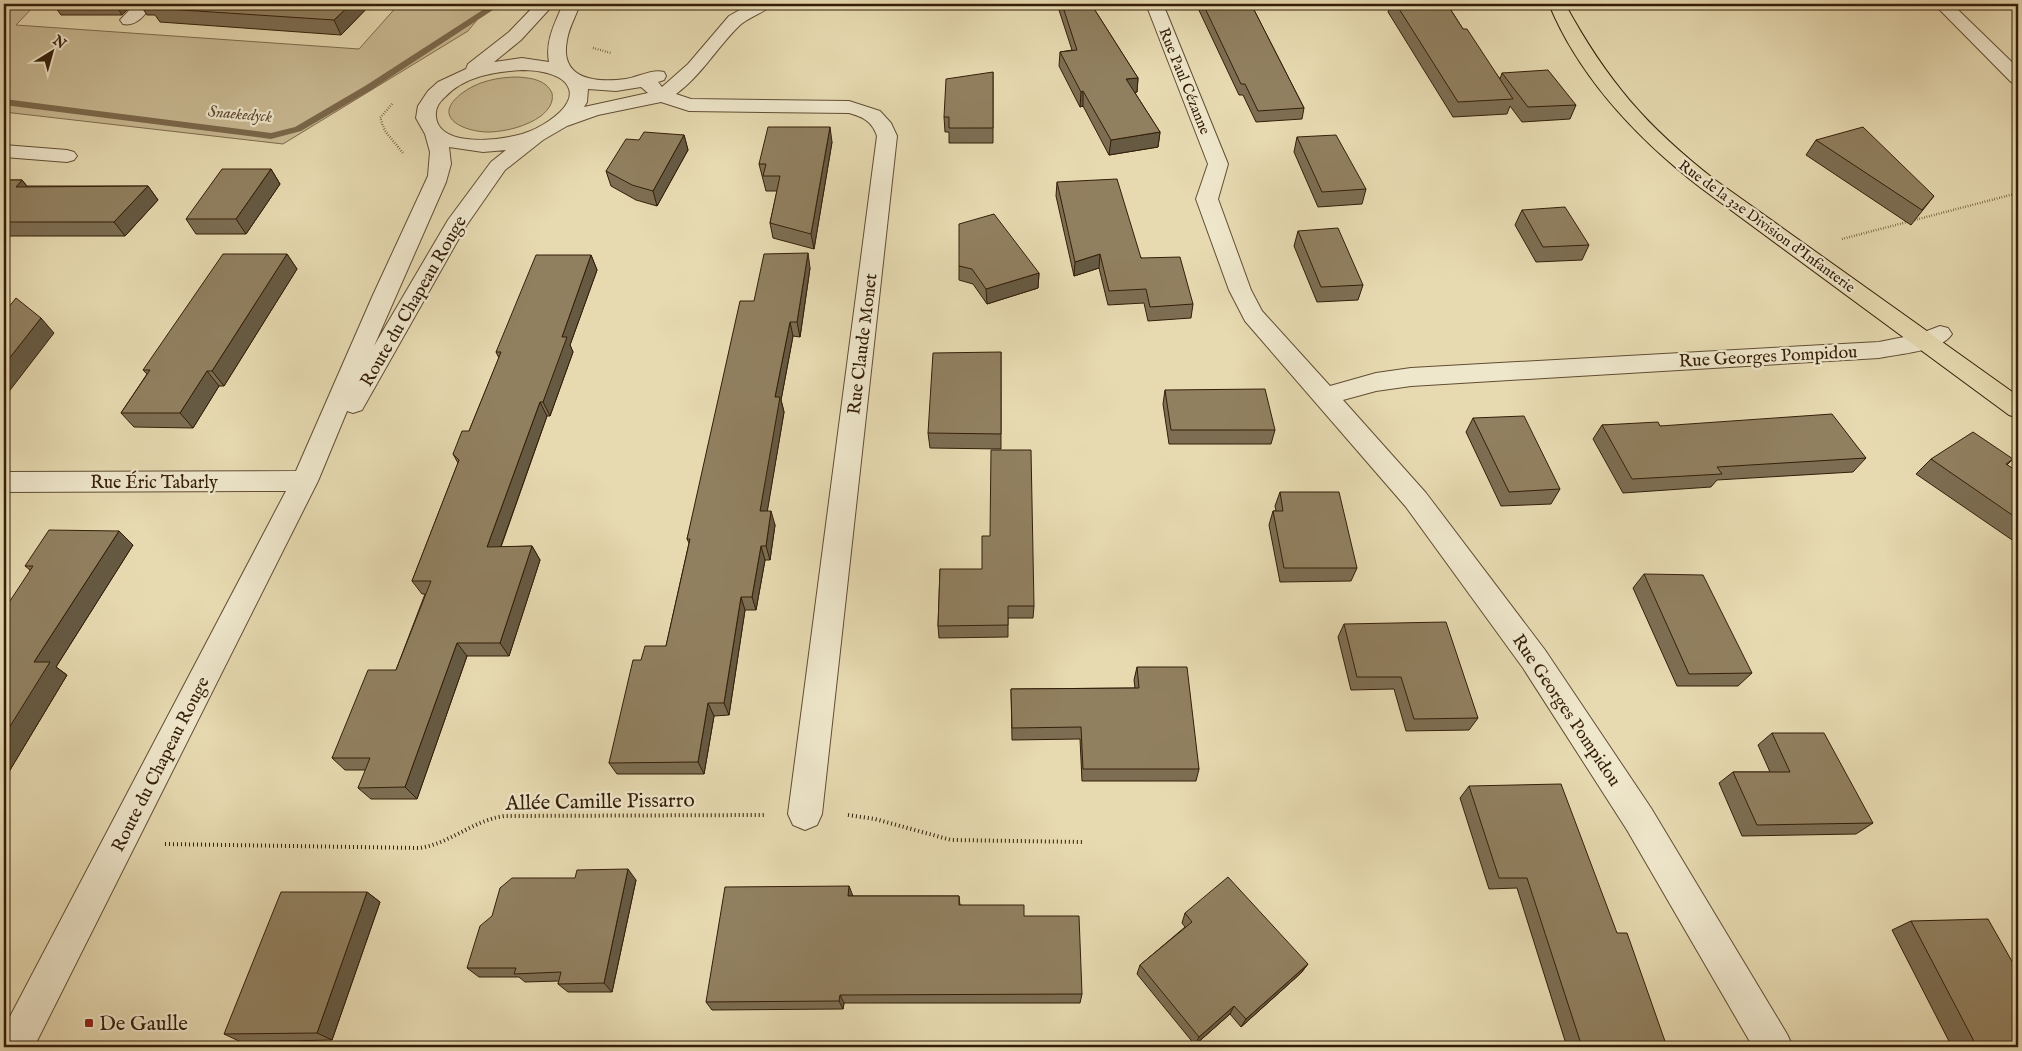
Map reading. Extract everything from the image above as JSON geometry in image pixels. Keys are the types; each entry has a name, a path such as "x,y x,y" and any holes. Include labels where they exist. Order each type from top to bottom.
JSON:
{"main road":[{"name":"Rue de la 32e Division d'Infanterie","path":"1557,4 1575,39 1604,84 1634,120 1661,146 1702,180 1932,337 2018,390"},
{"name":"Rue de la 32e Division d'Infanterie","path":"1574,4 1607,63 1648,113 1708,167 1816,245 1932,337 2018,409"}],"street":[{"path":"129,20 144,4"},
{"path":"459,79 505,46 545,4"},
{"path":"561,122 570,114 578,102 579,90 556,59 555,49 557,39 572,4"},
{"path":"459,79 479,71 508,65 542,65 569,76 608,86 631,84 652,88 689,76 719,36 739,15 764,4"},
{"name":"Rue Paul Cézanne","path":"1154,4 1216,159"},
{"path":"1942,4 2018,78"},
{"name":"Route du Chapeau Rouge","path":"14,1047 305,481 384,295 436,182 442,163 441,152 435,134 426,120 427,108 439,92 459,79"},
{"path":"435,134 456,142 476,145 507,143 537,135 561,122 594,110 647,100 652,88"},
{"name":"Rue Claude Monet","path":"652,88 680,104 700,106 849,107 867,112 879,120 883,124 887,136 805,814"},
{"name":"Route du Chapeau Rouge","path":"305,481 371,375 440,249 456,225 498,166 537,135"},
{"path":"4,150 67,156"},
{"name":"Rue Georges Pompidou","path":"1216,159 1218,170 1208,190 1207,199 1247,305 1266,331 1326,396 1416,500 1452,545 1534,659 1640,819 1774,1047"},
{"name":"Rue Georges Pompidou","path":"1326,396 1376,382 1412,377 1866,351 1932,337"},
{"name":"Rue Éric Tabarly","path":"4,482 305,481"}],"path":[{"path":"1816,245 2018,193"},
{"name":"Allée Camille Pissarro","path":"119,843 420,848 432,847 482,821 504,816 805,814 864,816 896,823 932,837 951,840 1084,842"}],"shaded area":[{"path":"4,4 36,4 16,25 359,49 399,4 490,4 468,31 283,144 4,112"},
{"path":"518,77 542,82 552,93 550,106 536,120 504,130 482,132 463,127 455,123 450,117 449,111 452,103 467,90 488,81"}],"building":[{"path":"156,4 351,4 334,20 151,8"},
{"path":"1062,4 1091,4 1138,78 1126,79 1160,132 1111,140 1083,91 1081,92 1060,52 1077,50"},
{"path":"1203,4 1251,4 1304,108 1258,111 1245,84 1241,84"},
{"path":"1396,4 1447,4 1463,29 1467,29 1513,99 1458,102"},
{"path":"1548,70 1576,105 1528,107 1502,73"},
{"path":"993,72 993,128 949,128 949,117 944,117 946,79"},
{"path":"768,127 830,127 811,234 770,223 780,176 763,176 766,164 759,164"},
{"path":"1863,127 1934,196 1922,210 1816,140"},
{"path":"644,132 684,135 653,191 632,185 606,171 626,139 639,140"},
{"path":"1336,135 1366,189 1322,192 1297,137"},
{"path":"222,169 271,169 236,219 186,219"},
{"path":"1117,179 1141,258 1180,257 1193,304 1150,307 1146,289 1109,291 1100,254 1075,262 1057,182"},
{"path":"4,180 22,180 16,187 148,186 114,222 4,222"},
{"path":"1565,207 1589,245 1543,247 1522,210"},
{"path":"994,214 1039,273 986,289 972,269 959,266 959,224"},
{"path":"1338,228 1363,285 1321,287 1298,231"},
{"path":"808,253 797,322 790,322 775,397 780,397 760,511 771,511 766,546 761,546 752,597 741,597 724,703 708,703 698,762 609,763 633,660 641,660 645,646 666,646 690,539 687,539 740,301 754,301 764,254"},
{"path":"223,254 287,254 212,371 207,371 180,413 121,413 150,370 143,370"},
{"path":"536,255 591,255 562,337 567,337 543,402 540,402 487,547 532,546 500,643 457,643 405,787 358,788 370,758 332,758 368,670 396,670 431,581 412,581 459,460 453,454 462,431 469,431 501,352 496,352"},
{"path":"16,298 41,318 4,365 4,313"},
{"path":"1001,352 1001,434 928,433 933,353"},
{"path":"1265,389 1275,430 1171,430 1165,390"},
{"path":"1832,414 1866,458 1717,467 1722,474 1632,479 1602,425 1658,422 1660,426"},
{"path":"1524,416 1560,489 1509,492 1473,418"},
{"path":"1973,432 2013,459 2006,464 2018,472 2018,519 1931,459"},
{"path":"991,450 1031,450 1034,606 1008,606 1008,625 938,626 940,569 982,569 982,536 990,536"},
{"path":"1280,492 1339,492 1357,568 1284,568 1273,511 1283,511"},
{"path":"49,530 119,531 34,662 50,662 4,736 4,610 33,566 25,566"},
{"path":"1644,574 1703,575 1752,673 1689,674"},
{"path":"1446,622 1478,718 1414,719 1401,677 1357,677 1344,624"},
{"path":"1137,667 1187,667 1199,769 1083,769 1081,727 1012,728 1011,689 1139,688"},
{"path":"1772,733 1824,733 1873,823 1757,825 1733,772 1790,772"},
{"path":"1561,784 1617,933 1627,933 1667,1047 1582,1047 1527,878 1499,878 1469,786"},
{"path":"628,869 604,983 558,984 561,972 514,974 516,968 467,968 480,926 492,916 500,888 512,878 575,878 577,870"},
{"path":"1228,877 1308,964 1246,1019 1234,1006 1199,1037 1140,965 1192,922 1185,913"},
{"path":"849,886 848,896 959,896 959,905 1024,905 1024,916 1079,916 1082,994 840,995 839,1001 706,1002 725,887"},
{"path":"281,892 367,892 317,1033 224,1034"},
{"path":"1988,919 2018,972 2018,1047 1977,1047 1911,921"}],"waterway":[{"name":"Snaekedyck","path":"4,102 271,136 298,129 368,88 498,4"}],"place":[{"name":"De Gaulle","path":"89,1023"}]}
